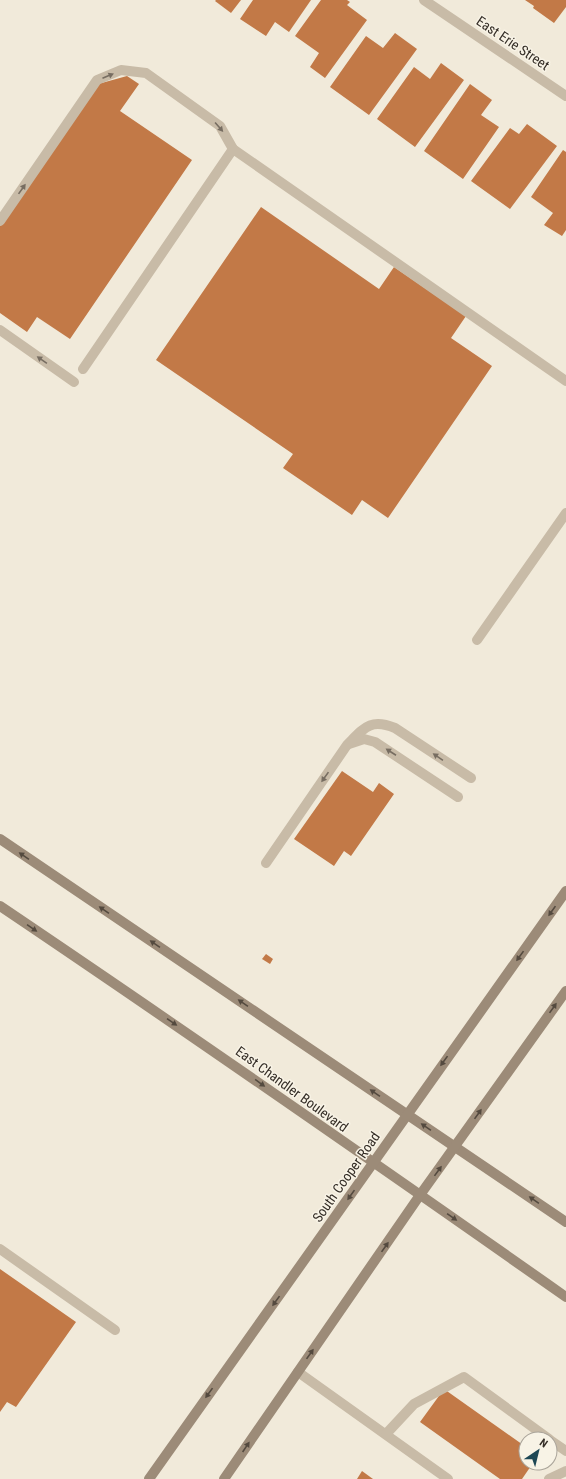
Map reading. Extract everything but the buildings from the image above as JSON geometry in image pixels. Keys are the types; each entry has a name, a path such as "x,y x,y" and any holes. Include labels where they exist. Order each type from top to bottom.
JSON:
{"main road":[{"path":"0,839 456,1146 566,1222"},
{"name":"South Cooper Road","path":"148,1479 566,891"},
{"name":"East Chandler Boulevard","path":"0,906 228,1060 566,1297"},
{"path":"224,1479 420,1195 566,991"}],"street":[{"name":"East Erie Street","path":"424,0 566,96"},
{"path":"0,221 97,80 121,70 146,74 220,126 233,149 566,381"},
{"path":"83,369 233,149"},
{"path":"0,330 74,382"},
{"path":"477,640 566,513"},
{"path":"266,863 347,745 363,729 374,723 384,724 395,728 471,778"},
{"path":"347,745 364,739 375,742 458,797"},
{"path":"0,1249 115,1330"},
{"path":"298,1372 448,1479"},
{"path":"386,1434 414,1404 464,1377 539,1431"},
{"path":"549,1479 566,1471"}]}
